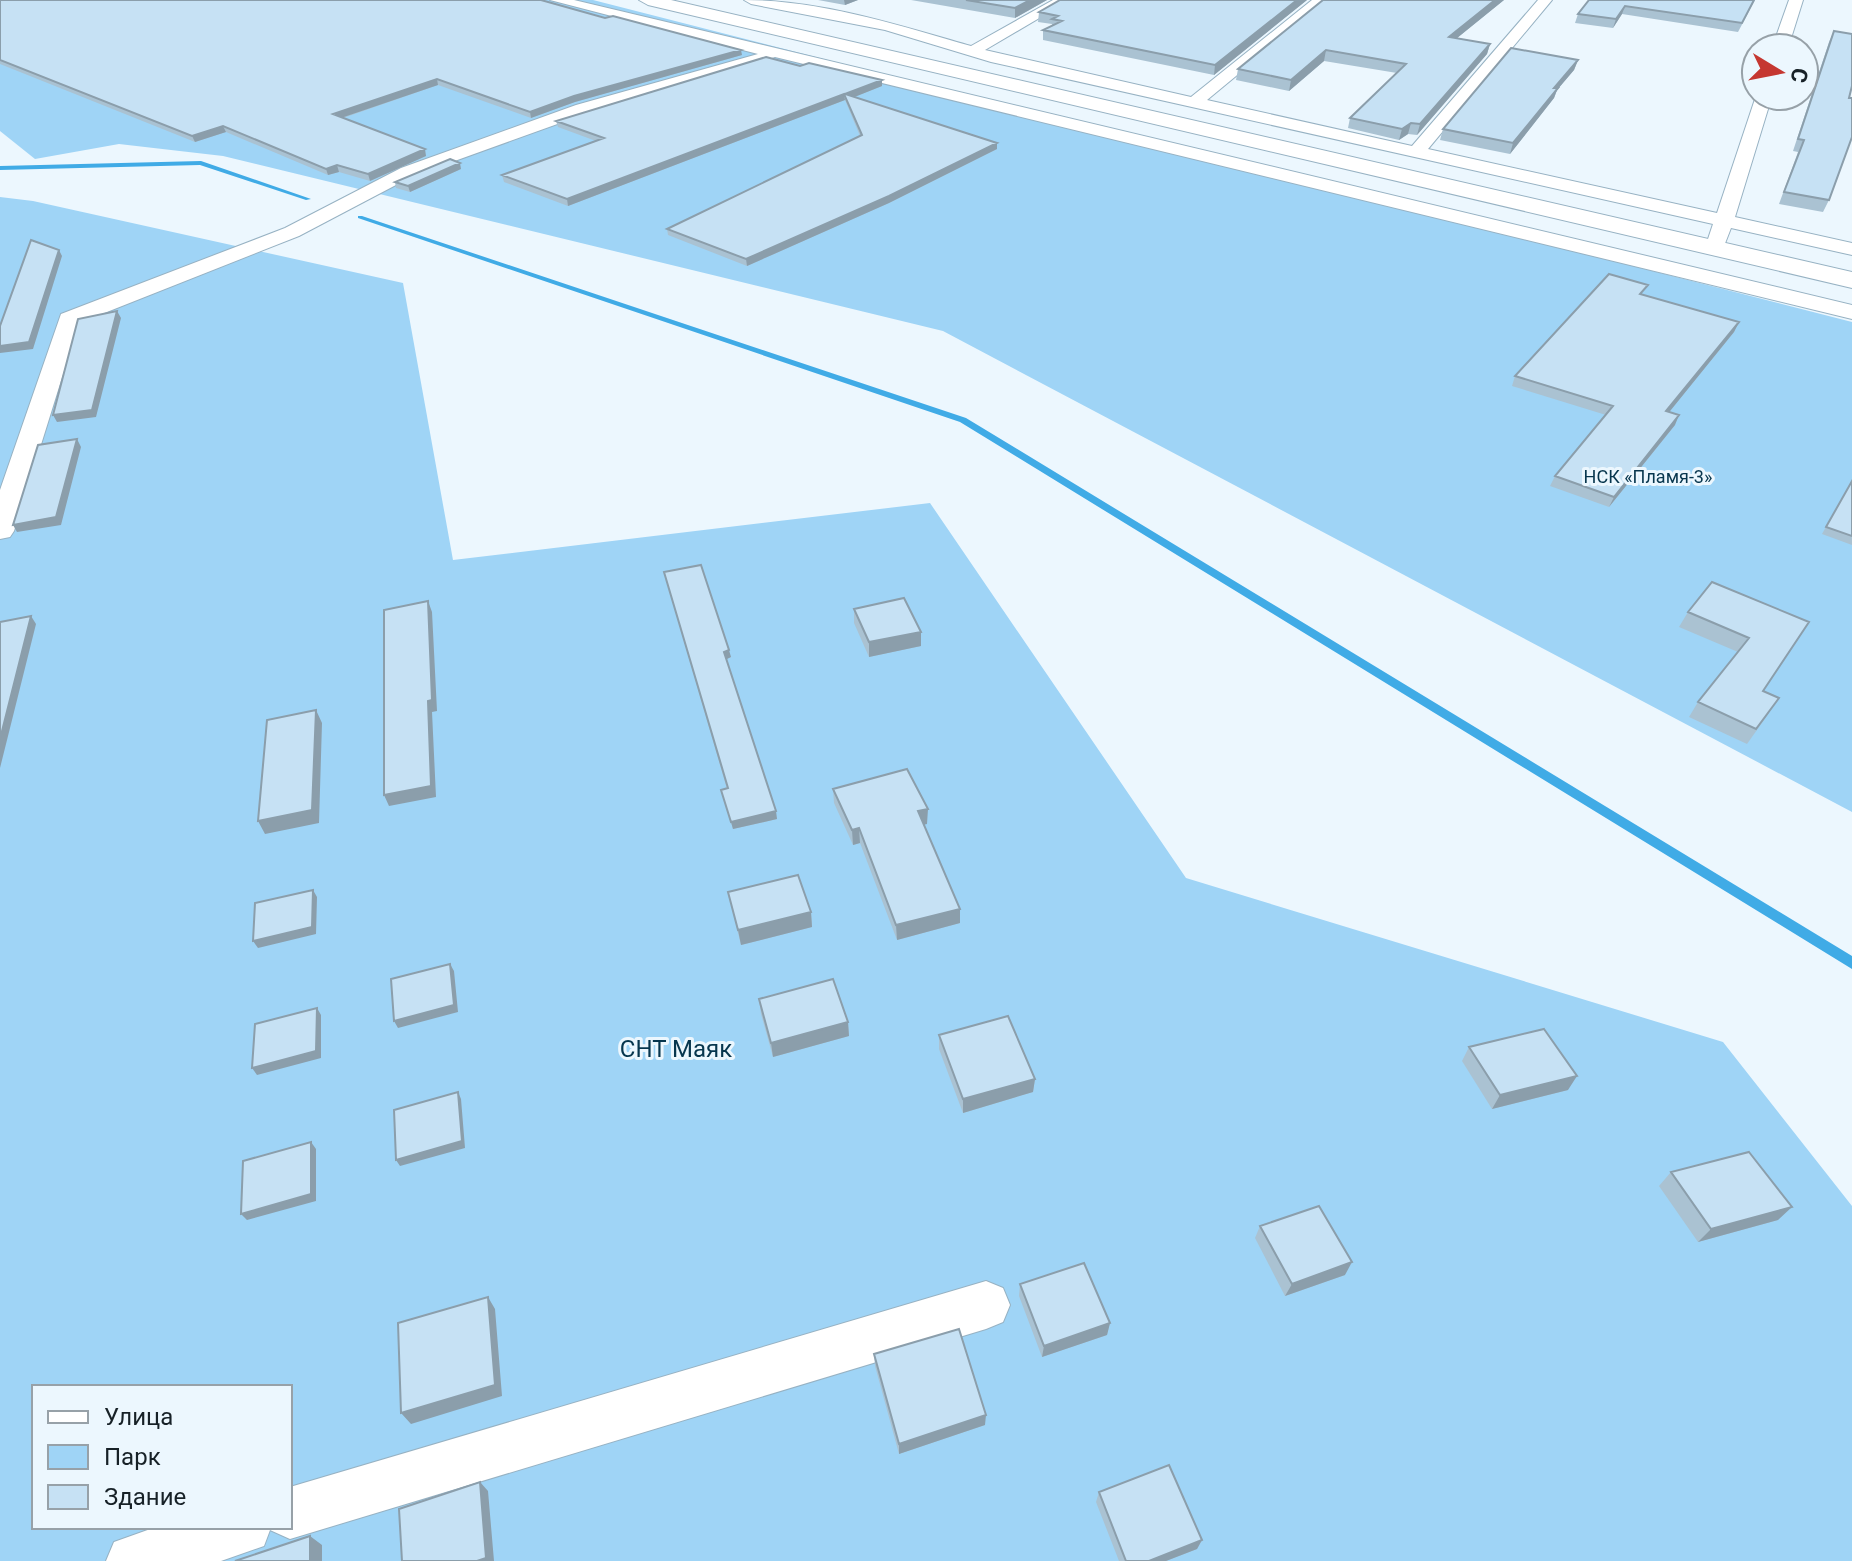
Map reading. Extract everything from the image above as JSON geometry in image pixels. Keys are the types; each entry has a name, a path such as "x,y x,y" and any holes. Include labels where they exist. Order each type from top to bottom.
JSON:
{"street":[{"path":"557,0 1852,312"},
{"path":"648,0 1852,280"},
{"path":"973,51 1063,0"},
{"path":"1195,102 1321,0"},
{"path":"1417,151 1545,0"},
{"path":"1785,32 1796,0"},
{"path":"723,18 763,1 887,26 973,51 1852,249"},
{"path":"0,531 69,319 292,232 407,172 582,109 819,39"},
{"path":"1716,246 1721,220 1758,112"},
{"path":"292,1512 986,1305"},
{"path":"133,1561 238,1529"}],"green space":[{"name":"НСК «Пламя-3»","path":"0,0 593,0 1852,322 1852,812 943,331 223,156 119,144 35,159 0,131"},
{"name":"СНТ Маяк","path":"0,197 33,201 403,283 453,560 930,503 1186,878 1723,1042 1852,1206 1852,1561 0,1561"}],"building":[{"path":"0,0 541,0 741,50 574,96 530,112 437,79 333,114 425,149 368,174 337,165 326,169 223,126 192,136 0,60"},
{"path":"966,0 1030,0 1015,8"},
{"path":"1060,0 1297,0 1215,65 1043,30 1062,21 1052,19 1058,16 1039,12"},
{"path":"1323,0 1495,0 1449,37 1490,44 1420,124 1411,123 1402,129 1350,118 1406,64 1326,50 1291,80 1238,69"},
{"path":"1589,0 1754,0 1742,23 1625,6 1616,19 1578,14"},
{"path":"1834,31 1852,34 1852,86 1849,98 1852,98 1852,137 1829,200 1784,192 1804,140 1798,139 1807,112 1820,112 1820,73"},
{"path":"1511,48 1578,60 1513,143 1443,129"},
{"path":"766,57 800,66 809,63 882,80 845,94 997,143 889,196 746,259 667,229 862,135 844,94 567,199 502,175 604,138 556,121"},
{"path":"450,159 460,163 408,186 395,182"},
{"path":"31,240 59,250 29,342 0,346 0,326"},
{"path":"1609,274 1648,285 1640,294 1739,322 1666,411 1679,415 1614,497 1555,476 1613,406 1515,376"},
{"path":"117,311 92,410 53,415 78,319"},
{"path":"77,439 56,517 13,525 38,445"},
{"path":"1852,481 1852,536 1826,527"},
{"path":"701,565 729,650 724,652 776,811 731,822 721,790 728,788 664,572"},
{"path":"1712,582 1809,622 1763,691 1779,698 1756,729 1698,702 1749,638 1688,612"},
{"path":"904,598 921,632 869,642 854,609"},
{"path":"428,601 431,786 384,795 384,610"},
{"path":"31,616 0,739 0,622"},
{"path":"316,710 312,810 258,821 267,720"},
{"path":"907,769 928,809 918,811 960,909 896,925 859,828 852,830 833,789"},
{"path":"798,875 811,912 738,930 728,892"},
{"path":"313,890 312,927 253,941 255,903"},
{"path":"450,964 454,1005 394,1021 391,979"},
{"path":"833,979 848,1022 771,1043 759,999"},
{"path":"317,1008 316,1051 252,1068 255,1024"},
{"path":"1008,1016 1035,1079 963,1099 939,1035"},
{"path":"1544,1029 1577,1076 1500,1095 1469,1047"},
{"path":"458,1092 462,1141 396,1160 394,1110"},
{"path":"311,1142 311,1194 241,1214 243,1161"},
{"path":"1749,1152 1792,1207 1711,1229 1671,1172"},
{"path":"1319,1206 1352,1262 1292,1284 1260,1226"},
{"path":"1084,1263 1110,1323 1044,1346 1020,1284"},
{"path":"488,1297 495,1385 401,1413 398,1323"},
{"path":"959,1329 986,1415 899,1444 874,1354"},
{"path":"1169,1465 1202,1540 1149,1561 1126,1561 1099,1492"},
{"path":"480,1482 486,1558 477,1561 402,1561 399,1509"},
{"path":"310,1536 310,1561 235,1561"}],"waterway":[{"path":"0,168 201,163 308,199"},
{"path":"360,217 963,420 1852,963"}]}
